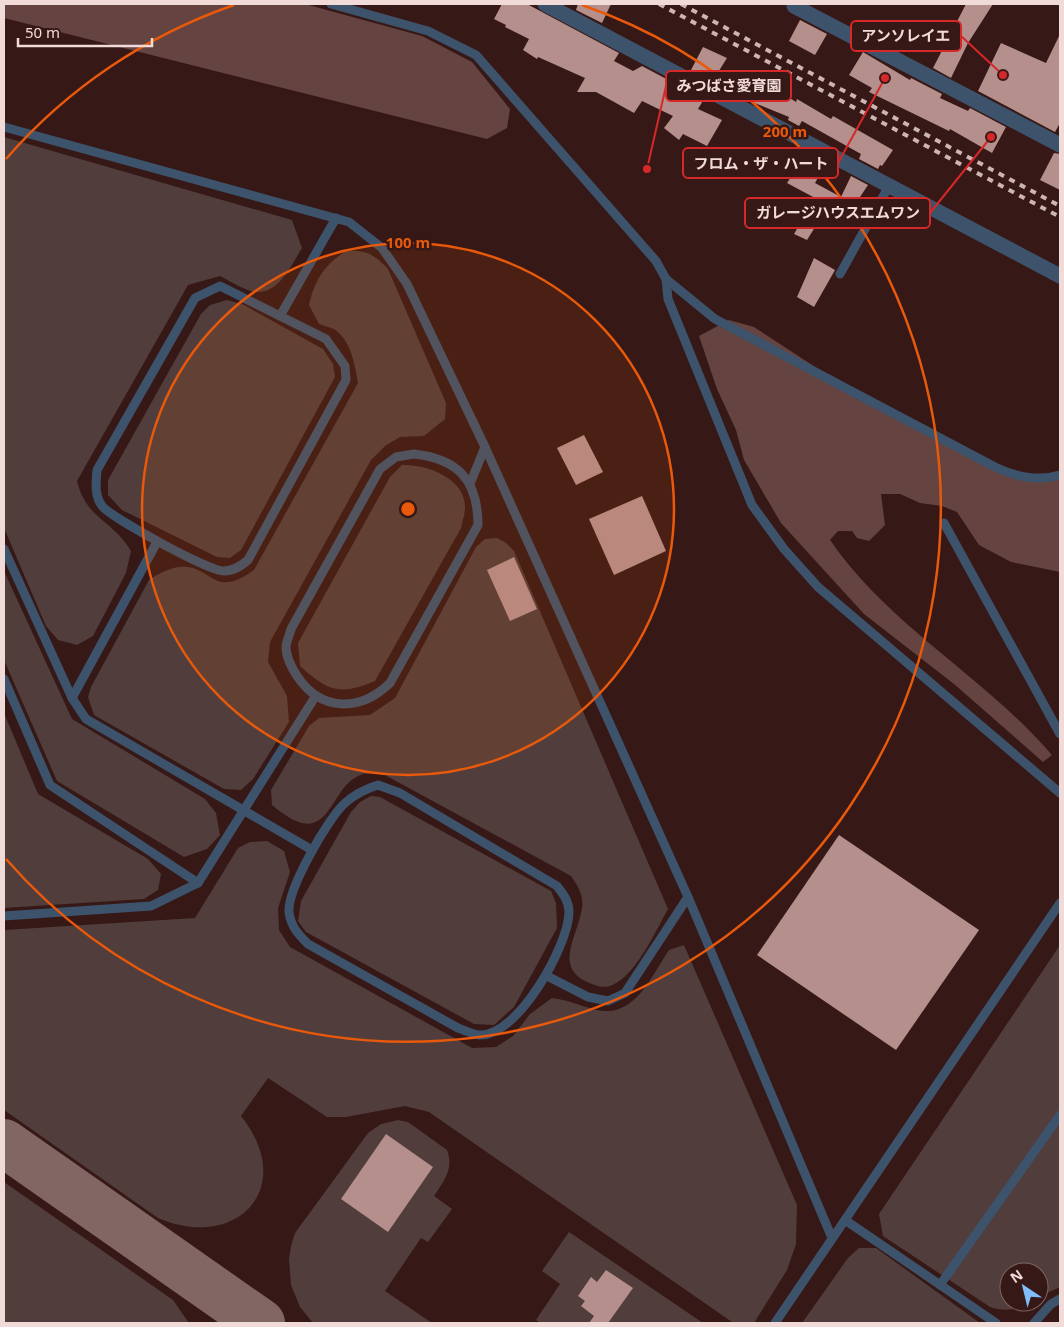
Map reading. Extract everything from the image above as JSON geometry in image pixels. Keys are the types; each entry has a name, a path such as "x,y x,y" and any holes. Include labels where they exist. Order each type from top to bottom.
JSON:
{"street":[{"path":"545,4 1060,276"},
{"path":"795,4 794,6 1059,141"}],"lane":[{"path":"331,4 428,31 476,55 656,261 666,279 716,318 995,467 1028,478 1048,479 1060,476"},
{"path":"4,126 349,222 382,248 407,284 485,447 688,897 832,1238"},
{"path":"840,274 889,186"},
{"path":"280,316 336,218"},
{"path":"666,279 668,299 752,505 784,550 818,587 1060,793"},
{"path":"220,286 280,316 326,339 344,366 346,380 248,560 239,568 223,572 157,542 102,507 96,490 96,470 194,298 220,286"},
{"path":"470,484 485,447"},
{"path":"414,454 434,456 451,463 470,484 478,502 478,524 390,683 376,696 340,705 315,697 303,685 289,664 286,647 291,629 380,469 396,457 414,454"},
{"path":"944,524 1060,734"},
{"path":"72,698 157,542"},
{"path":"4,549 72,698 86,719 312,850"},
{"path":"4,679 50,785 198,883"},
{"path":"4,916 151,906 198,883 315,697"},
{"path":"378,785 400,793 557,886 567,900 569,914 546,976 518,1014 501,1028 480,1035 458,1028 308,944 293,930 289,910 312,850 343,804 361,790 378,785"},
{"path":"546,976 588,997 608,1001 625,993 688,897"},
{"path":"775,1323 1060,903"},
{"path":"940,1285 1060,1116"},
{"path":"845,1220 996,1323"},
{"path":"1034,1323 1051,1304 1060,1299"}],"shaded area":[{"path":"4,4 305,4 422,36 472,62 510,109 507,128 487,139 4,18"},
{"path":"4,137 292,220 302,248 284,277 271,288 264,291 247,290 220,276 188,285 77,481 81,494 93,512 116,532 131,551 126,573 93,636 77,645 58,640 46,626 4,528"},
{"path":"346,251 359,251 369,254 388,269 446,403 445,419 424,436 400,437 385,446 371,460 270,642 268,662 287,696 289,722 253,779 241,790 224,789 94,715 88,697 91,687 149,580 167,570 180,567 194,568 221,582 239,579 254,570 358,383 348,346 334,329 319,324 309,305 314,288 326,268"},
{"path":"227,300 242,304 323,349 333,364 335,377 241,550 230,558 217,557 122,510 108,495 108,480 201,314 210,305"},
{"path":"729,320 754,327 855,393 1009,474 1060,474 1060,572 1011,562 979,545 957,512 942,506 920,503 900,494 881,494 885,525 869,541 857,538 852,531 838,531 830,540 854,571 880,599 997,700 1052,755 1043,762 954,684 864,614 781,523 744,460 736,430 717,389 699,336"},
{"path":"402,465 412,465 433,470 452,481 459,488 464,497 465,508 461,528 375,681 363,686 343,689 327,686 300,666 298,643 390,477"},
{"path":"497,538 514,551 668,909 640,959 620,981 609,986 598,986 583,980 574,972 570,964 572,943 582,908 580,891 571,876 383,774 363,774 351,781 318,821 307,824 292,819 272,805 271,790 309,726 319,718 370,715 395,698 476,547 485,539"},
{"path":"4,571 72,719 205,799 216,813 220,835 207,849 184,857 57,781 4,660"},
{"path":"4,713 38,794 148,859 161,874 158,890 144,899 4,908"},
{"path":"371,796 380,797 551,891 556,903 557,928 514,1007 494,1025 474,1024 306,932 298,921 301,901 351,812 360,802"},
{"path":"267,841 284,851 290,872 278,908 279,930 290,947 472,1048 496,1047 513,1036 530,1014 552,998 593,1009 607,1011 620,1009 639,994 669,950 684,945 797,1205 796,1244 787,1270 754,1323 732,1322 429,1112 405,1106 346,1117 327,1117 268,1078 241,1116 257,1142 263,1167 261,1188 250,1206 234,1219 212,1226 187,1226 158,1218 4,1110 4,930 195,918 238,848 250,842"},
{"path":"1060,945 1060,1287 1049,1292 1049,1262 999,1262 999,1309 990,1307 883,1236 879,1214"},
{"path":"398,1120 408,1122 447,1150 449,1157 449,1169 434,1196 452,1209 428,1242 421,1238 385,1291 432,1323 313,1323 300,1307 291,1285 289,1259 295,1233 368,1133 381,1124"},
{"path":"4,1182 173,1300 189,1323 4,1323"},
{"path":"569,1232 703,1323 540,1323 536,1320 560,1284 542,1271"},
{"path":"859,1248 876,1248 980,1323 802,1323 848,1258"}],"building":[{"path":"502,4 527,4 619,53 614,61 633,71 642,66 704,99 698,109 722,120 707,146 683,134 679,140 664,128 673,116 642,101 634,113 596,92 577,92 585,78 538,57 537,59 523,50 529,39 494,19"},
{"path":"578,4 611,4 602,23 576,10"},
{"path":"966,4 993,4 968,43 951,78 933,68"},
{"path":"800,20 827,34 815,55 789,41"},
{"path":"1060,34 1060,123 1055,132 978,91 1001,43 1046,63"},
{"path":"703,47 727,58 712,82 691,70"},
{"path":"863,52 910,80 911,78 942,94 940,98 968,111 970,108 1006,127 992,153 950,129 949,131 869,92 872,88 849,75"},
{"path":"764,81 796,102 797,99 831,119 833,116 893,150 878,169 859,159 861,154 802,121 799,126 788,120 789,117 752,102"},
{"path":"1054,153 1060,154 1060,190 1040,180"},
{"path":"804,157 823,169 815,183 841,197 851,176 868,185 846,218 827,208 807,240 794,234 815,198 787,183"},
{"path":"814,258 835,270 814,307 797,297"},
{"path":"584,435 603,472 576,485 557,448"},
{"path":"642,496 666,551 614,575 589,519"},
{"path":"514,557 537,609 510,621 487,570"},
{"path":"839,835 979,930 896,1050 757,955"},
{"path":"386,1134 433,1167 388,1232 341,1199"},
{"path":"606,1270 633,1288 608,1323 589,1323 594,1316 581,1306 585,1301 578,1296 591,1277 597,1282"}],"taxiway":[{"path":"4,1143 261,1323"}],"railway":[{"path":"659,4 1060,217"},
{"path":"681,4 1060,206"}],"place":[{"name":"アンソレイエ","path":"1003,75"},
{"name":"フロム・ザ・ハート","path":"885,78"},
{"name":"ガレージハウスエムワン","path":"991,137"},
{"name":"みつばさ愛育園","path":"647,169"}]}
